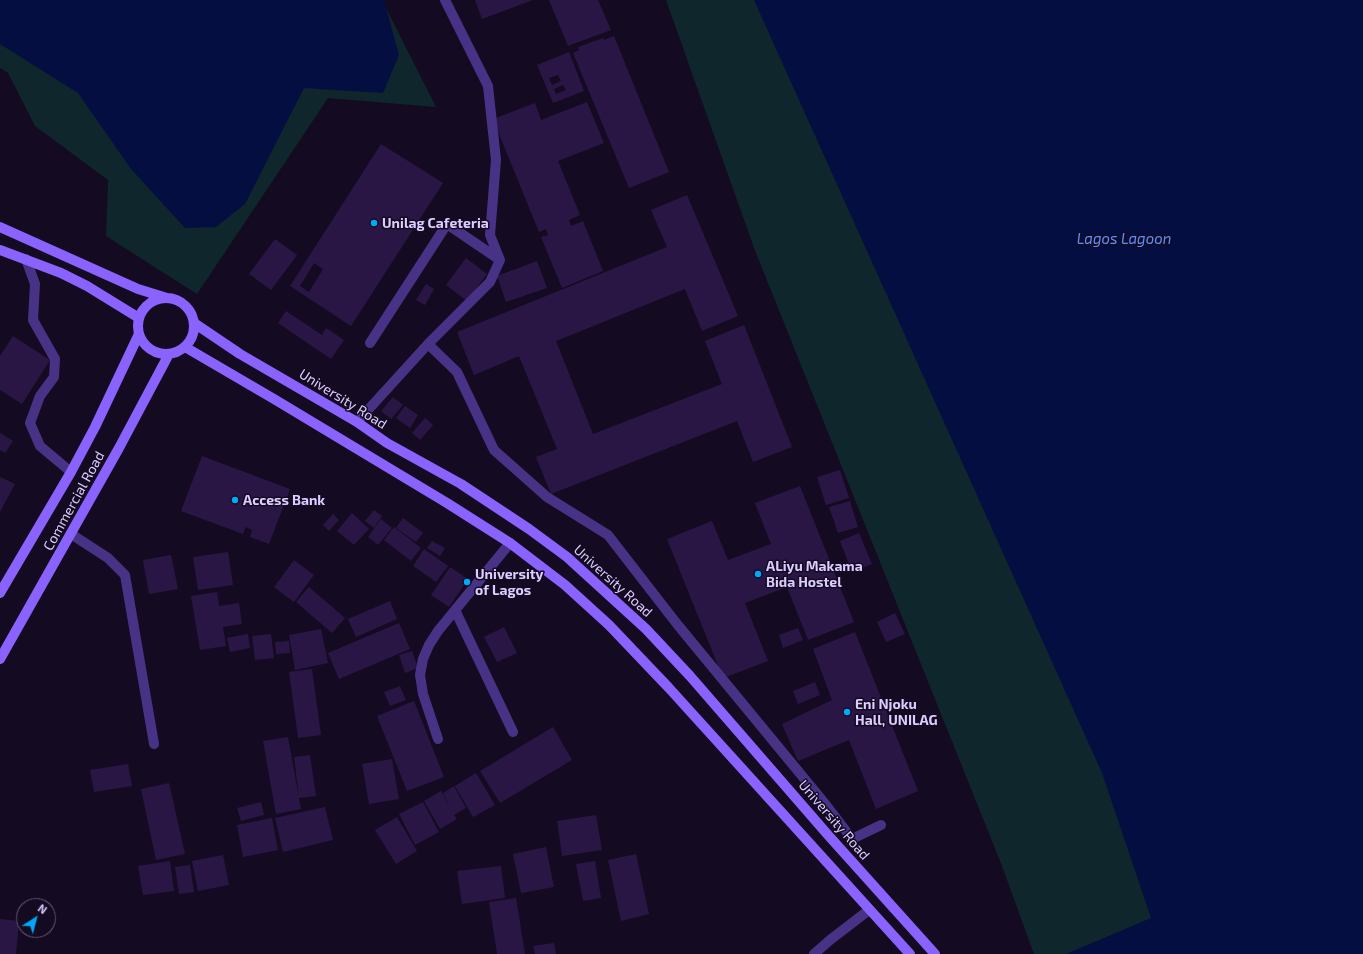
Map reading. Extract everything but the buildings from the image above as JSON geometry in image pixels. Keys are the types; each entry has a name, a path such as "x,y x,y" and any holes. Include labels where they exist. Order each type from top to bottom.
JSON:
{"main road":[{"path":"0,227 138,289 177,300 185,306 194,322 190,340 185,347 175,353 160,354 150,350 143,343 139,334 139,318 149,303 158,299 167,298"},
{"path":"0,250 61,273 88,286 139,318"},
{"name":"University Road","path":"194,322 240,354 357,422 387,443 461,484 529,529 567,558 646,629 690,676 833,841 935,954"},
{"name":"Commercial Road","path":"0,593 71,472 95,427 139,334"},
{"path":"185,347 441,499 510,543 565,585 609,625 669,688 910,954"},
{"name":"Commercial Road","path":"0,660 71,534 169,354"}],"street":[{"path":"357,422 428,344 490,282 500,260 490,235 496,160 488,86 445,0"},
{"path":"370,343 447,224 500,260"},
{"path":"26,259 35,284 33,320 55,359 54,377 40,396 30,423 40,446 71,472"},
{"path":"428,344 457,372 494,450 547,497 608,535 677,624 852,839 881,825"},
{"path":"71,534 108,558 125,575 154,744"},
{"path":"438,738 423,694 420,675 423,659 429,645 438,631 510,543"},
{"path":"455,610 513,732"},
{"path":"814,954 869,910"}],"green space":[{"path":"0,0 382,0 436,107 328,98 197,294 106,236 108,180 35,126 8,73 0,68"},
{"name":"Lagos Lagoon","path":"666,0 1363,0 1363,954 1034,954 1002,866 754,248"}],"water":[{"path":"0,0 384,0 399,55 383,93 304,88 245,204 216,227 185,228 131,169 78,93 0,44"},
{"name":"Lagos Lagoon","path":"754,0 1363,0 1363,954 1066,954 1151,918 1102,773"}],"place":[{"name":"Unilag Cafeteria","path":"374,223"},
{"name":"Access Bank","path":"235,500"},
{"name":"ALiyu Makama Bida Hostel","path":"758,574"},
{"name":"University of Lagos","path":"467,582"},
{"name":"Eni Njoku Hall, UNILAG","path":"847,712"}]}
